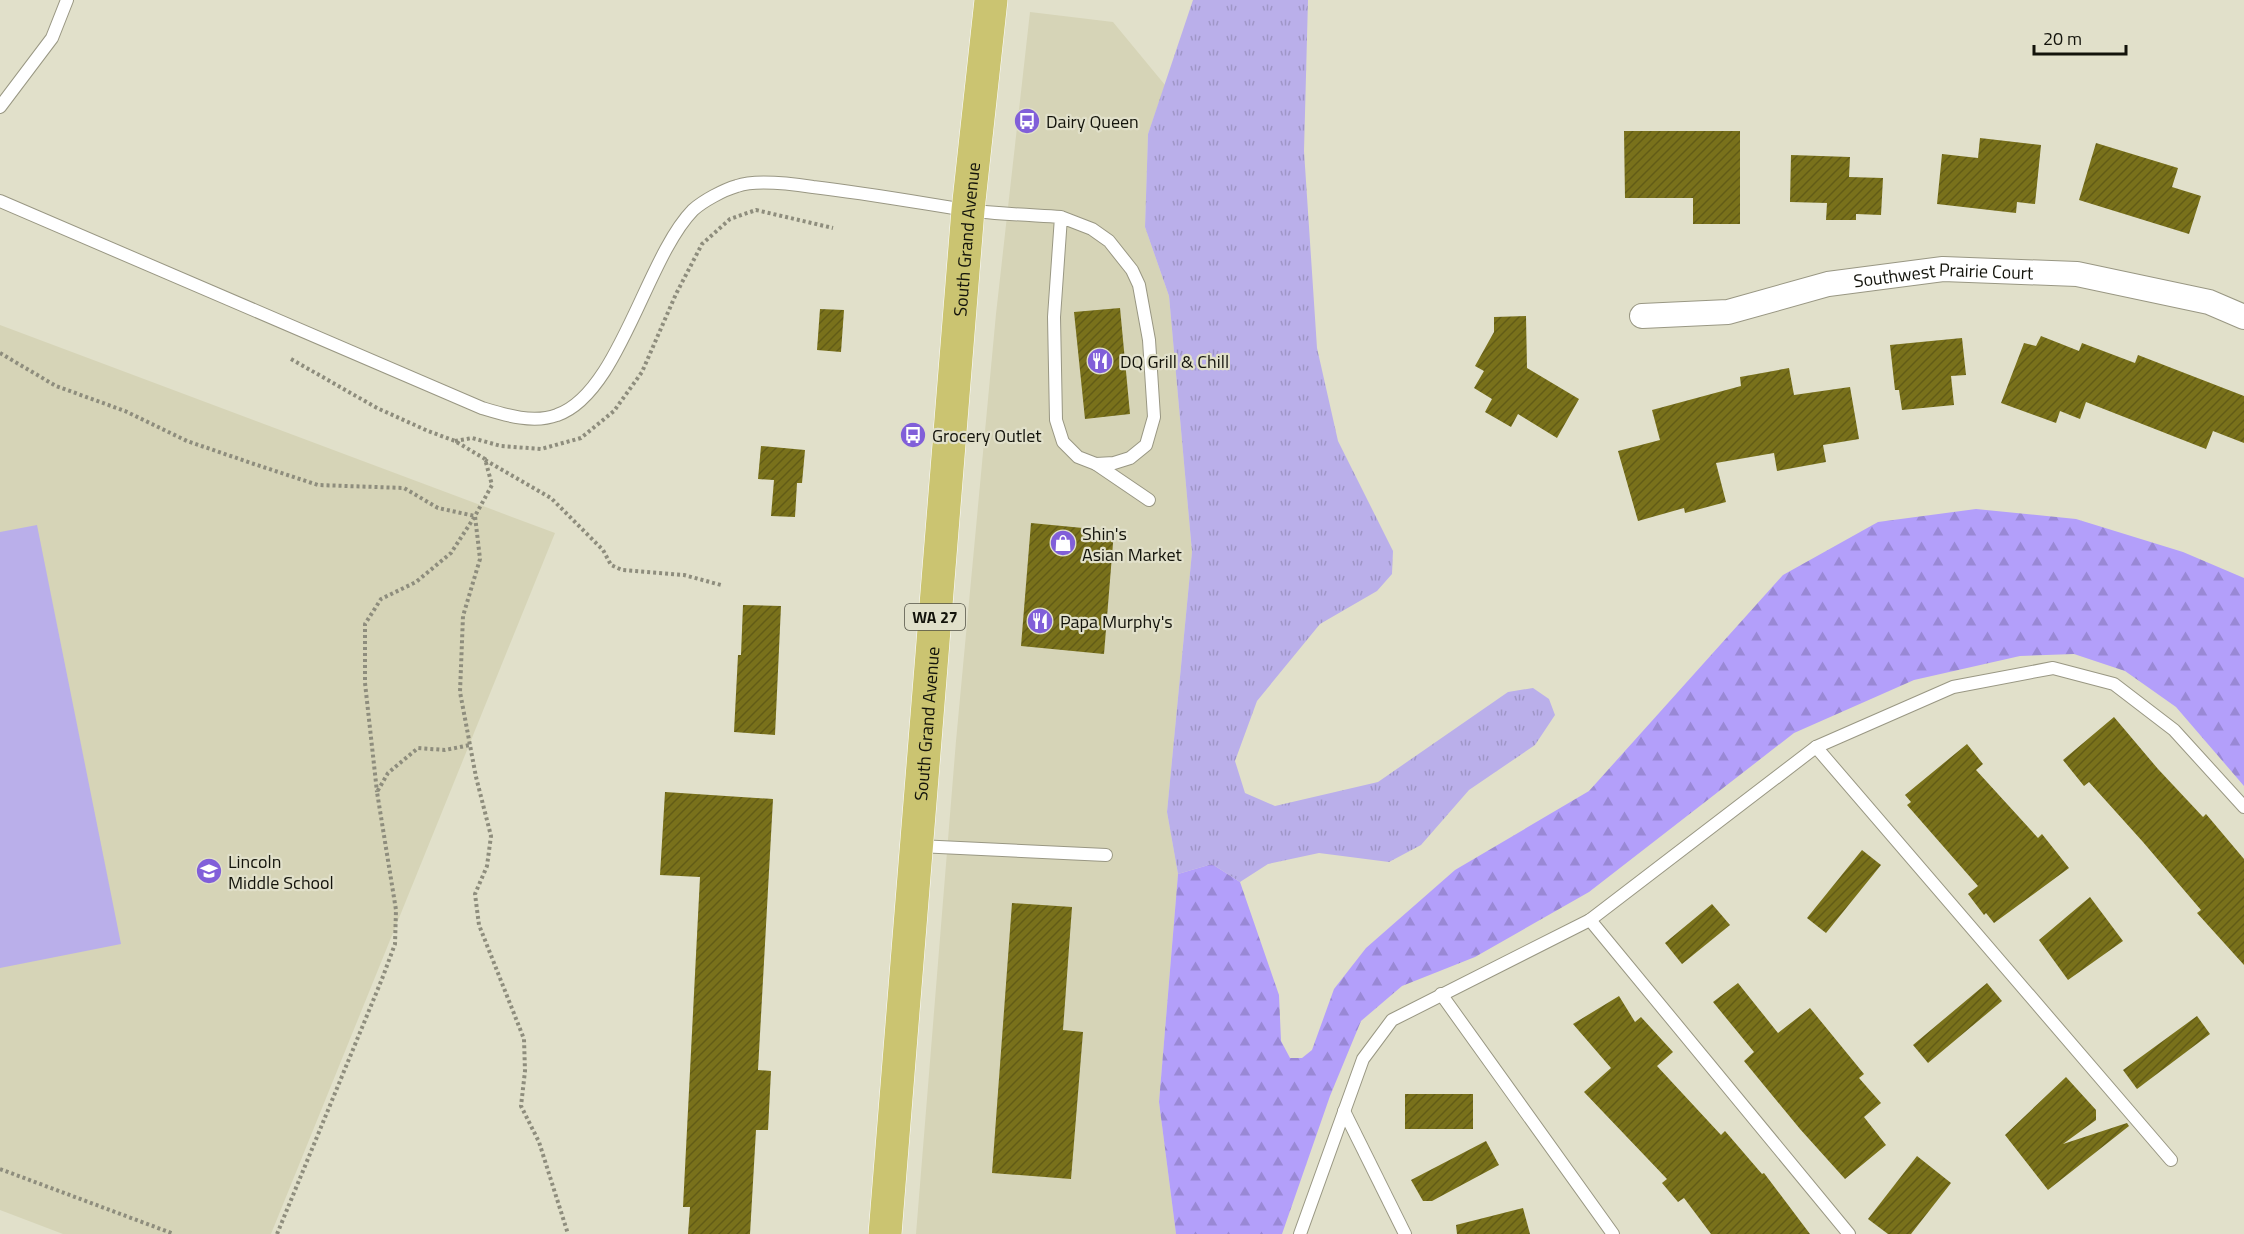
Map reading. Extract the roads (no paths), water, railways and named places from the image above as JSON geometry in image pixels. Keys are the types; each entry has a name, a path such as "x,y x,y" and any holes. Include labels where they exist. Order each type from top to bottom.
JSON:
{"main road":[{"name":"South Grand Avenue","path":"885,1234 968,210 991,0"}],"street":[{"name":"Southwest Prairie Court","path":"1642,316 1728,312 1828,284 1943,269 2077,274 2209,302 2244,317"}],"lane":[{"path":"0,107 52,38 67,0"},
{"path":"0,201 482,408 512,417 537,418 555,416 573,408 602,376 670,242 694,210 738,185 780,183 860,192 968,210 1061,218 1092,229 1109,241 1132,270 1139,285 1149,340 1154,417 1146,445 1130,458 1114,463 1096,464"},
{"path":"1061,218 1054,317 1056,420 1063,442 1078,457 1096,464 1149,500"},
{"path":"1300,1234 1363,1059 1392,1020 1590,920 1816,747 1953,687 2053,668 2114,684 2174,730 2244,807"},
{"path":"1816,747 2171,1160"},
{"path":"916,846 1106,855"},
{"path":"1590,920 1849,1234"},
{"path":"1441,994 1613,1234"},
{"path":"1344,1111 1405,1234"}],"place":[{"name":"Dairy Queen","path":"1027,121"},
{"name":"DQ Grill & Chill","path":"1100,361"},
{"name":"Grocery Outlet","path":"913,435"},
{"name":"Shin's Asian Market","path":"1063,543"},
{"name":"Papa Murphy's","path":"1040,621"},
{"name":"Lincoln Middle School","path":"209,871"}]}
